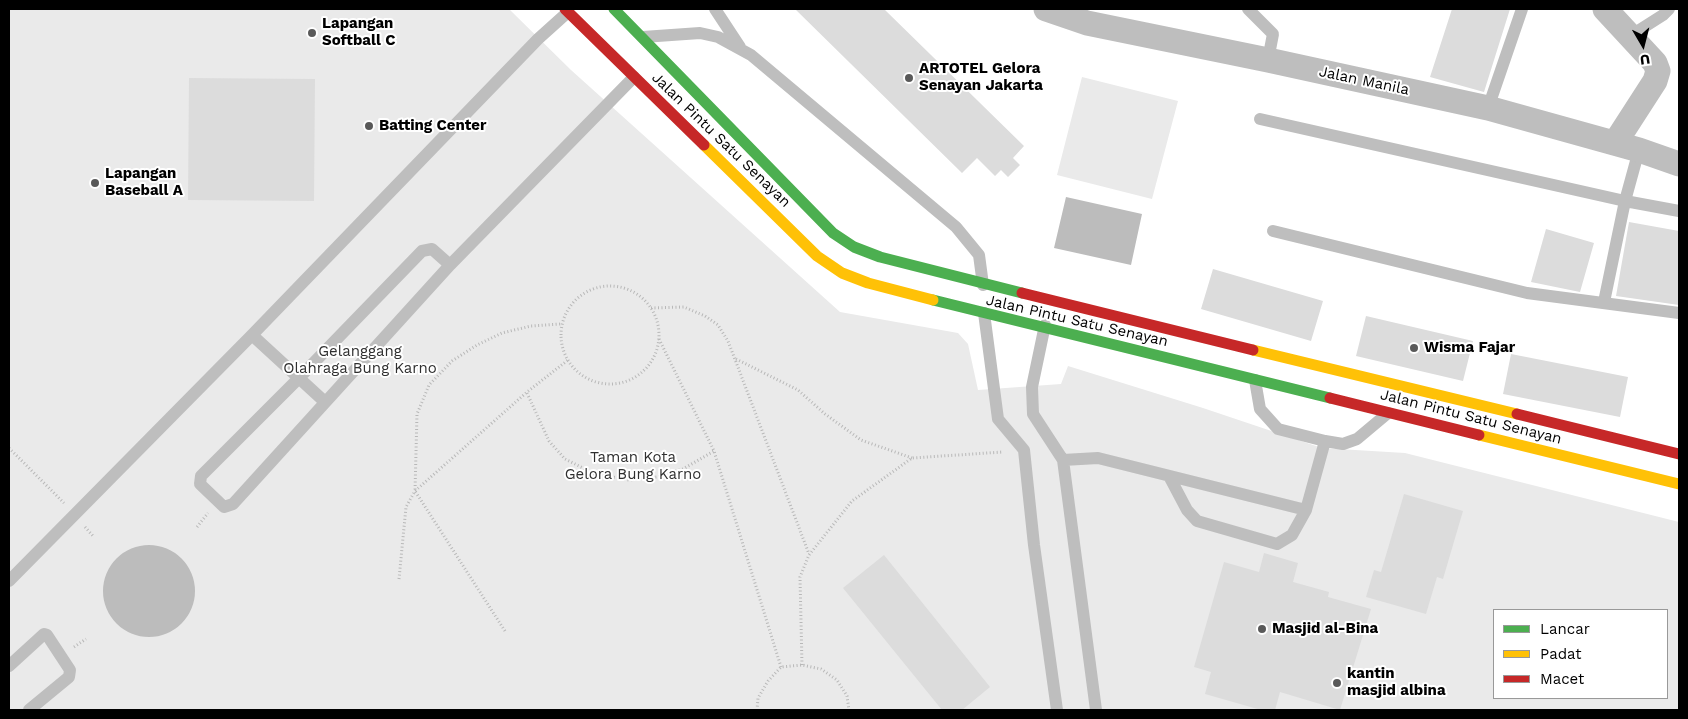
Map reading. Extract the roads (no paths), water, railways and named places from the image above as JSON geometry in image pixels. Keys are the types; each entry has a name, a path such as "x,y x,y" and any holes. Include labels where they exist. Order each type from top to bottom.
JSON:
{"main road":[{"name":"Jalan Pintu Satu Senayan","path":"614,9 833,232 854,247 984,299 1044,327 1679,484"},
{"name":"Jalan Pintu Satu Senayan","path":"568,10 817,256 842,273 868,283 984,299 1050,301 1679,454"}],"street":[{"name":"Jalan Manila","path":"1046,9 1087,23 1488,108 1639,150 1679,164"},
{"path":"1605,9 1656,63 1658,71 1655,81 1615,143"}],"lane":[{"path":"715,9 741,50"},
{"path":"1488,108 1522,9"},
{"path":"1630,36 1663,15 1669,9"},
{"path":"9,581 252,335 568,10"},
{"path":"1252,10 1273,34 1268,60"},
{"path":"642,37 700,33 718,37 751,55 956,227 980,256 998,419 1024,450 1034,545 1057,710"},
{"path":"450,265 432,249 422,250 298,379 201,476 200,484 224,507 233,504 450,265 634,77"},
{"path":"1260,119 1625,201 1679,211"},
{"path":"1604,302 1625,201 1639,150"},
{"path":"1273,231 1527,293 1679,313"},
{"path":"1050,301 1032,387 1033,414 1063,460 1096,710"},
{"path":"252,335 325,402"},
{"path":"1255,380 1260,409 1278,429 1325,441 1343,444 1357,439 1388,413"},
{"path":"1169,476 1187,510 1197,521 1277,544 1292,535 1306,510 1325,441"},
{"path":"1063,460 1098,458 1306,510"},
{"path":"9,666 44,634 47,635 70,670 68,676 29,710"}],"place":[{"name":"Lapangan Softball C","path":"312,33"},
{"name":"ARTOTEL Gelora Senayan Jakarta","path":"909,78"},
{"name":"Batting Center","path":"369,126"},
{"name":"Lapangan Baseball A","path":"95,183"},
{"name":"Wisma Fajar","path":"1414,348"},
{"name":"Masjid al-Bina","path":"1262,629"},
{"name":"kantin masjid albina","path":"1337,683"}],"park label":[{"name":"Gelanggang Olahraga Bung Karno","path":"360,360"},
{"name":"Taman Kota Gelora Bung Karno","path":"633,466"}]}
